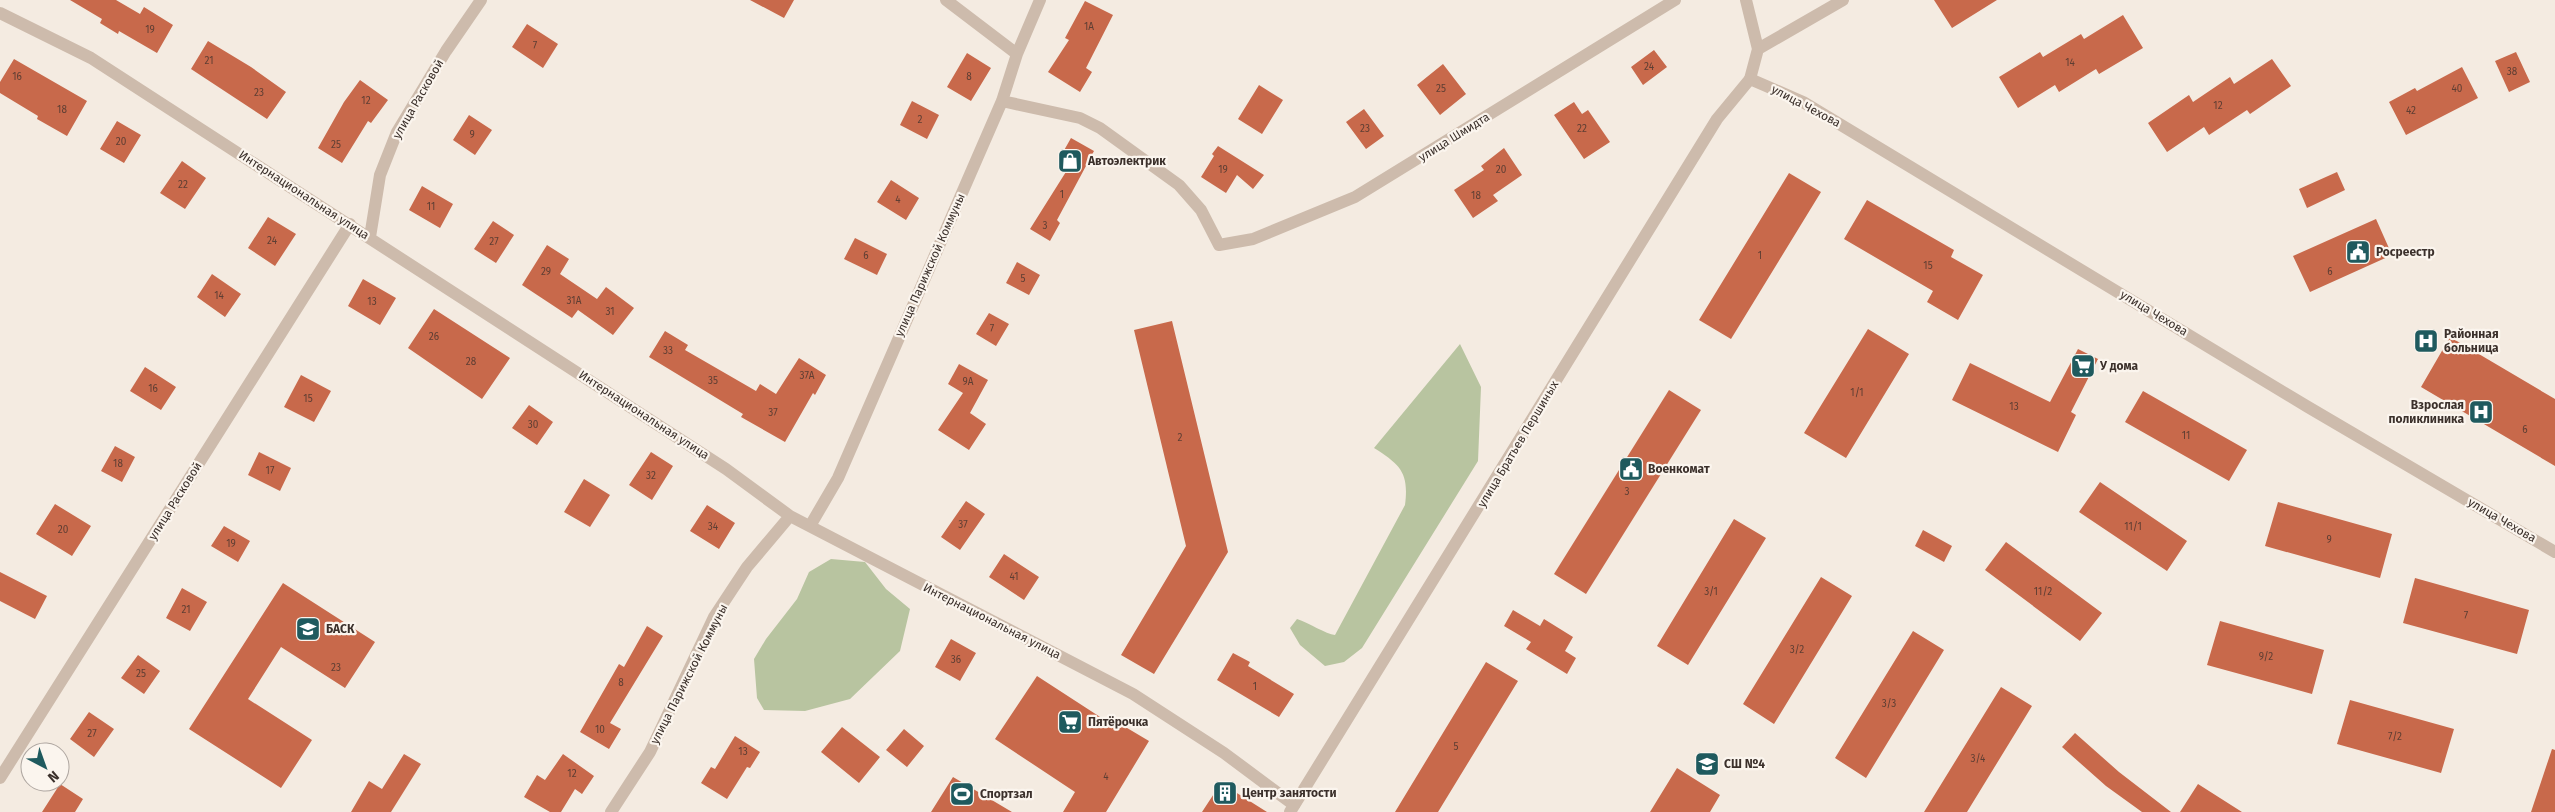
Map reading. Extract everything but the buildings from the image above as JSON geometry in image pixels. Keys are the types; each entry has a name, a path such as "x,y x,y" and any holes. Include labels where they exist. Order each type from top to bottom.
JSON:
{"street":[{"name":"улица Расковой","path":"370,236 380,175 398,132 446,52 481,0"},
{"path":"946,0 1017,54"},
{"name":"улица Парижской Коммуны","path":"810,526 838,478 1002,101 1017,54 1040,0"},
{"name":"улица Шмидта","path":"1002,101 1080,118 1100,128 1179,185 1201,210 1220,245 1253,239 1355,197 1675,0"},
{"path":"1746,0 1758,49 1750,79"},
{"path":"1758,49 1843,0"},
{"name":"Интернациональная улица","path":"0,13 92,58 370,236 726,469 790,516 1132,694 1224,752 1292,809"},
{"name":"улица Чехова","path":"1750,79 1803,102 2308,407 2555,552"},
{"name":"улица Братьев Першиных","path":"1292,809 1717,119 1750,79"},
{"name":"улица Расковой","path":"0,778 350,224"},
{"name":"улица Парижской Коммуны","path":"611,812 650,752 714,617 747,567 790,516"}],"green space":[{"path":"1460,344 1481,387 1478,461 1362,648 1344,662 1325,666 1300,645 1290,628 1297,619 1335,635 1405,505 1406,485 1401,471 1397,465 1374,448"},
{"path":"831,559 865,562 886,589 910,609 900,651 850,699 805,711 764,710 757,698 754,659 766,639 797,599 809,572"}],"place":[{"name":"Автоэлектрик","path":"1070,161"},
{"name":"Росреестр","path":"2358,252"},
{"name":"Районная больница","path":"2426,341"},
{"name":"У дома","path":"2083,366"},
{"name":"Взрослая поликлиника","path":"2481,412"},
{"name":"Военкомат","path":"1631,469"},
{"name":"БАСК","path":"308,629"},
{"name":"Пятёрочка","path":"1070,722"},
{"name":"СШ №4","path":"1707,764"},
{"name":"Центр занятости","path":"1225,793"},
{"name":"Спортзал","path":"962,794"}]}
